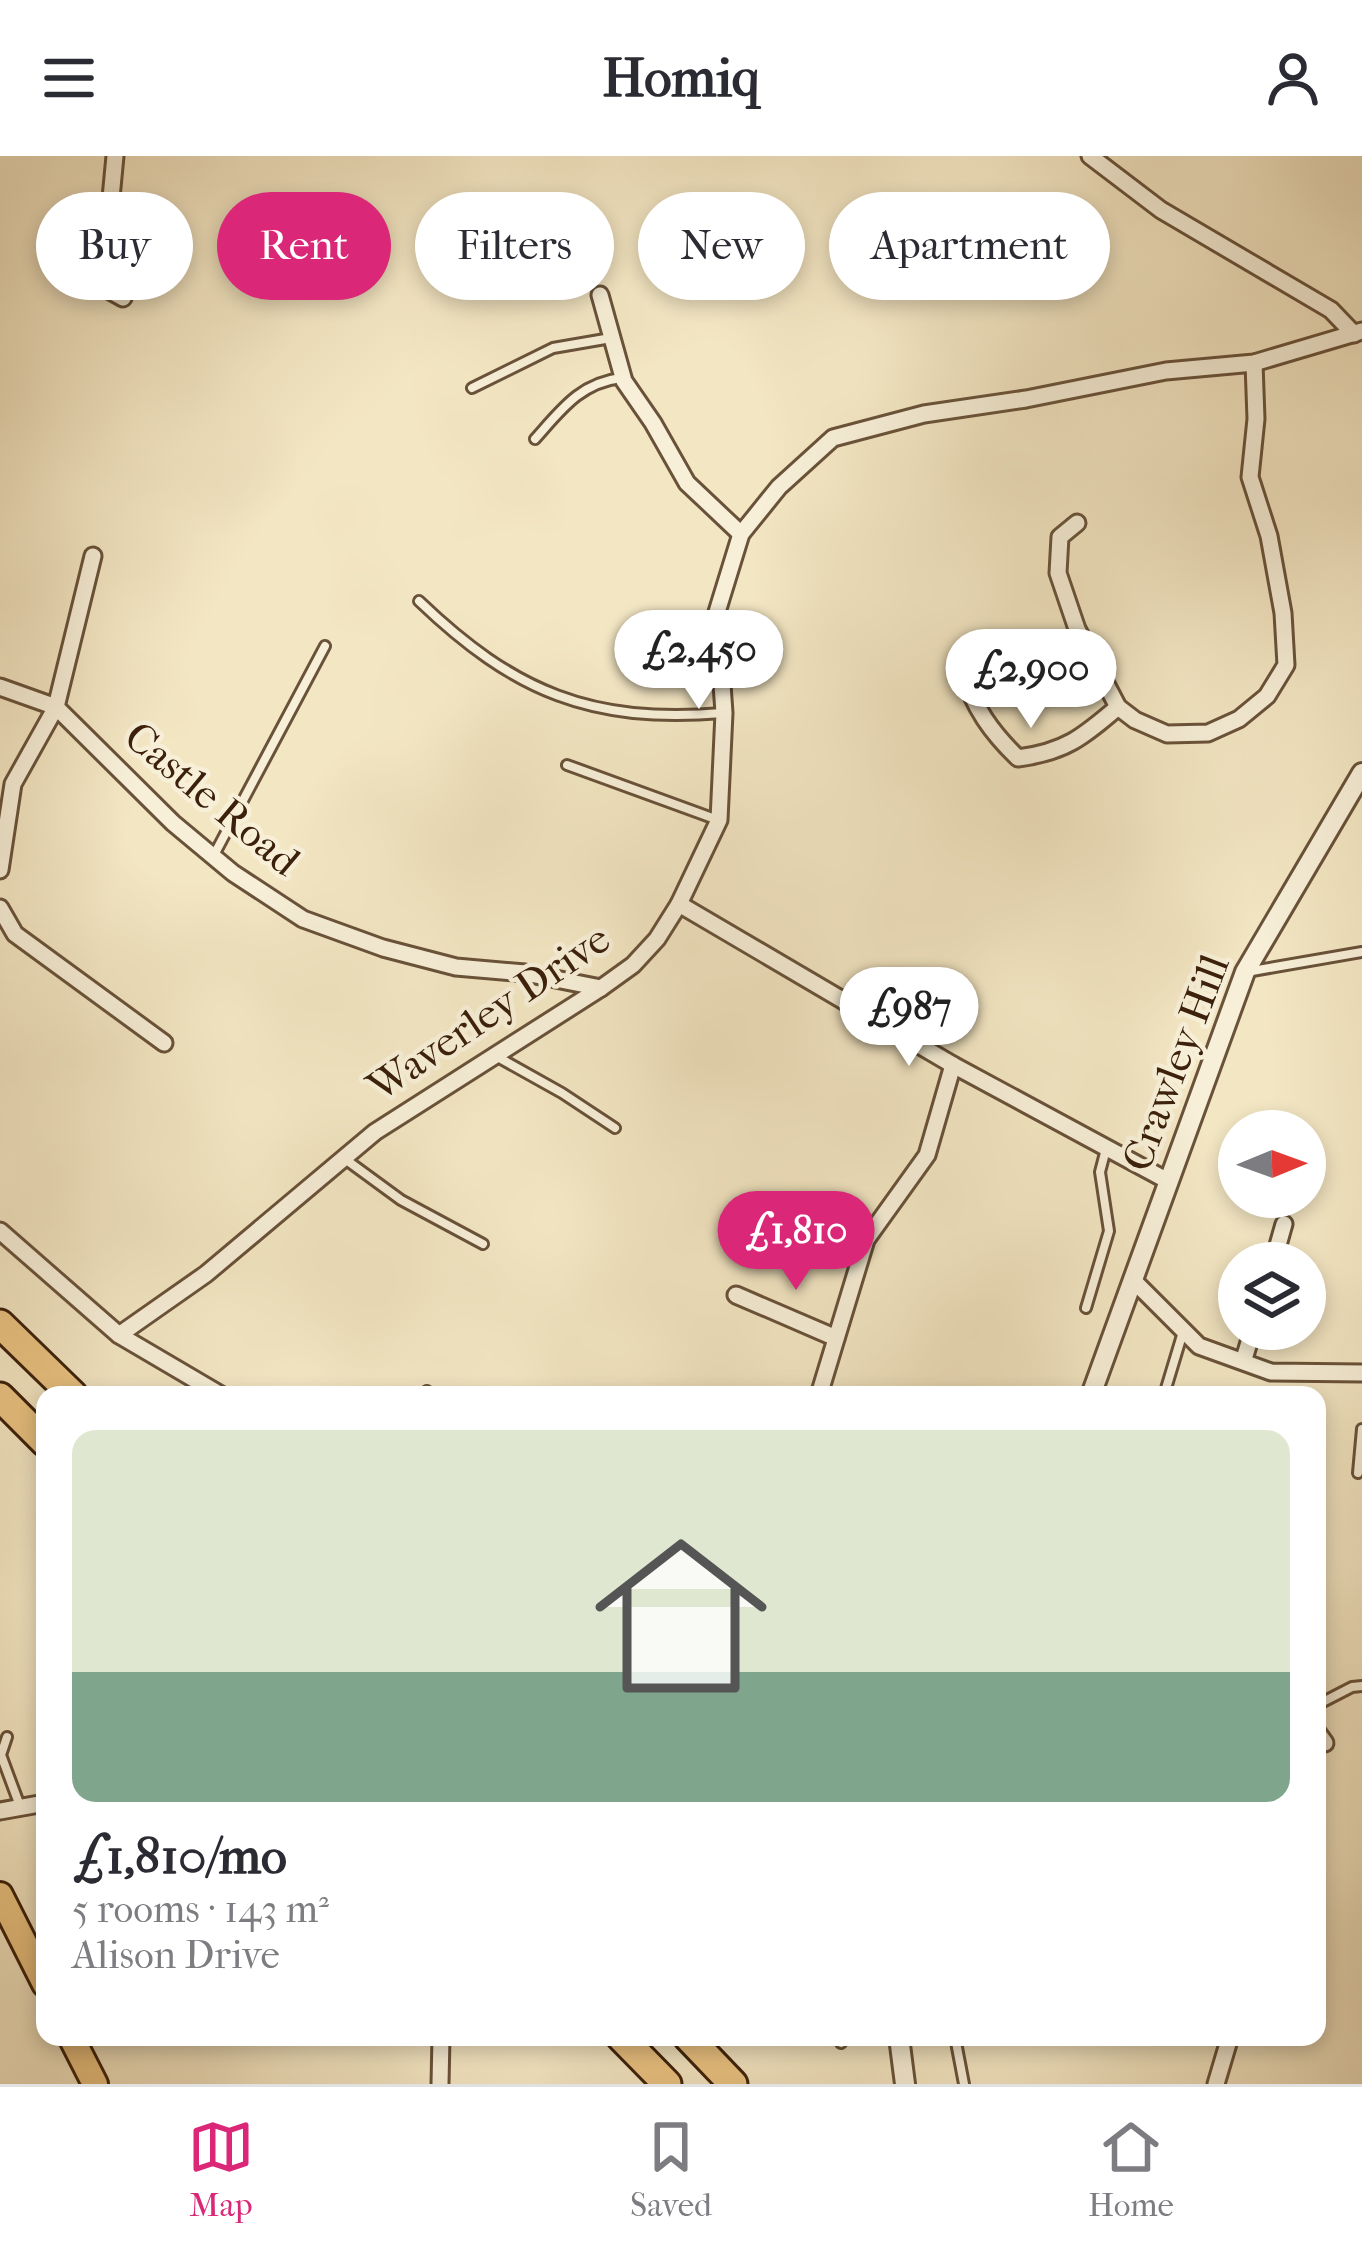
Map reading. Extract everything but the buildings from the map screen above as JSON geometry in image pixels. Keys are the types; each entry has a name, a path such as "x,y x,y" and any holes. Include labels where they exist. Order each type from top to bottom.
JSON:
{"highway":[{"path":"0,1324 64,1386"},
{"path":"0,1397 36,1433"},
{"path":"630,2046 667,2084"},
{"path":"697,2046 733,2084"}],"main road":[{"path":"0,1894 36,1966"},
{"path":"76,2046 95,2084"}],"street":[{"path":"112,192 115,156"},
{"path":"1090,156 1161,210 1331,310 1358,332"},
{"path":"602,300 623,378 687,483 741,534"},
{"name":"Waverley Drive","path":"118,1335 206,1274 375,1132 601,988 633,965 657,939 680,904 719,820 724,713 717,612 741,534 779,487 833,438 924,414 1166,370 1254,363 1358,332"},
{"path":"1077,523 1060,537 1058,573 1077,629 1118,707 1167,734 1208,733 1239,718 1267,696 1286,665 1283,613 1269,536 1250,477 1256,419 1254,363"},
{"path":"0,870 13,784 56,707 93,556"},
{"path":"963,671 982,718 1018,758 1045,755 1078,742 1118,707"},
{"name":"Castle Road","path":"0,687 56,707 173,824 304,920 456,967 525,973 601,988"},
{"name":"Crawley Hill","path":"1093,1386 1245,972 1362,773"},
{"path":"680,904 953,1065 1168,1181"},
{"path":"0,908 15,934 164,1042"},
{"path":"822,1386 866,1240 927,1155 953,1065"},
{"path":"1279,1242 1284,1224"},
{"path":"0,1231 118,1335 206,1386"},
{"path":"1132,1279 1199,1346 1271,1372 1362,1373"},
{"path":"736,1294 836,1338"},
{"path":"1244,1359 1247,1350"},
{"path":"0,1811 36,1804"},
{"path":"440,2084 441,2046"},
{"path":"899,2046 905,2084"},
{"path":"1216,2084 1227,2046"}],"lane":[{"path":"472,388 553,348 613,338"},
{"path":"535,439 578,392 598,381 623,378"},
{"path":"419,601 482,655 539,690 580,704 665,718 724,713"},
{"path":"214,857 325,646"},
{"path":"567,765 719,820"},
{"path":"1245,972 1362,952"},
{"path":"492,1054 615,1129"},
{"path":"1086,1308 1109,1231 1100,1172 1106,1148"},
{"path":"344,1158 401,1200 484,1244"},
{"path":"1167,1386 1183,1330"},
{"path":"1358,1473 1362,1430"},
{"path":"1326,1700 1362,1686"},
{"path":"7,1737 1,1755 20,1806"},
{"path":"957,2046 964,2084"}]}
